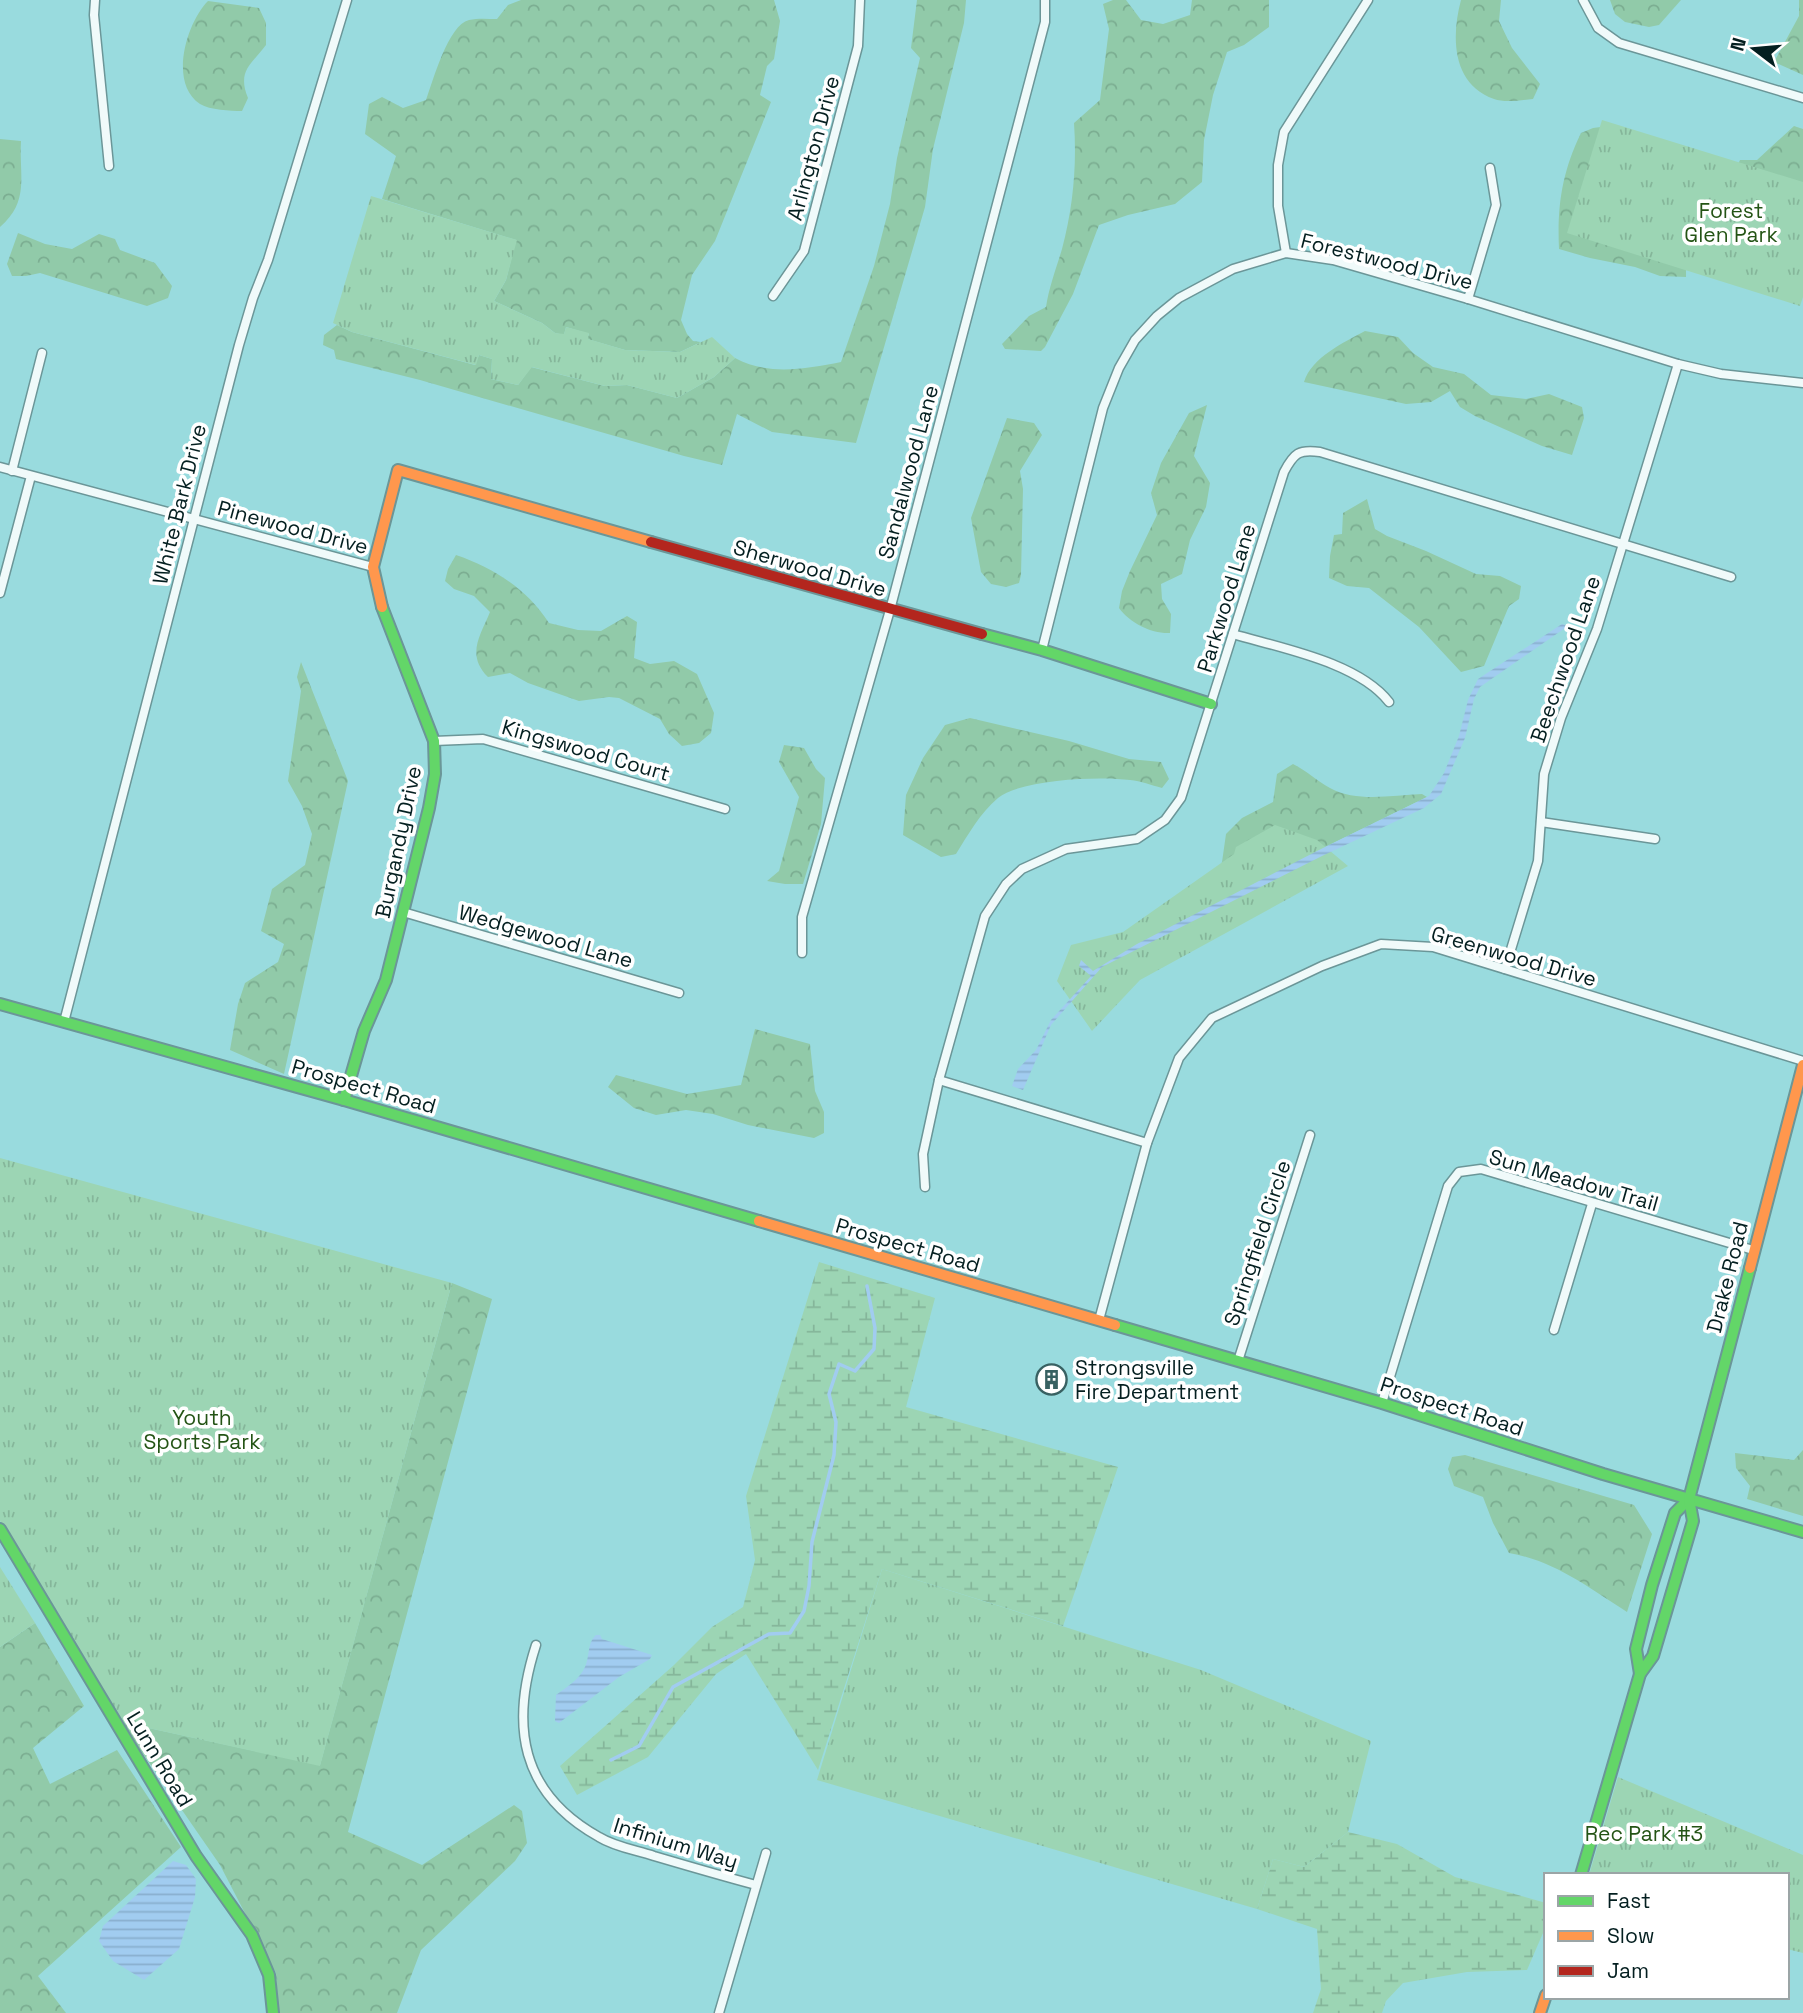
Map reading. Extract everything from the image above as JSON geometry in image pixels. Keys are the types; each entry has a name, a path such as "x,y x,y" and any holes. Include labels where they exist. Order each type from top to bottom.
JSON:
{"street":[{"path":"95,0 94,15 109,166"},
{"name":"White Bark Drive","path":"64,1022 239,345 268,260 347,0"},
{"name":"Arlington Drive","path":"773,296 804,251 858,46 860,0"},
{"name":"Sandalwood Lane","path":"802,953 802,917 890,610 1045,22 1045,0"},
{"path":"1286,253 1278,206 1278,165 1284,132 1367,0"},
{"path":"1583,0 1598,28 1619,43 1803,98"},
{"path":"1468,299 1496,205 1490,169"},
{"name":"Forestwood Drive","path":"1042,650 1103,408 1119,368 1135,340 1179,298 1233,269 1286,253 1333,260 1678,365 1721,374 1803,383"},
{"path":"12,471 42,353"},
{"name":"Beechwood Lane","path":"1505,969 1538,861 1544,774 1561,718 1597,629 1678,365"},
{"name":"Parkwood Lane","path":"925,1187 923,1154 939,1080 985,916 1006,884 1022,869 1041,858 1066,849 1137,839 1165,820 1181,797 1284,472 1291,458 1307,450 1320,452 1731,577"},
{"name":"Pinewood Drive","path":"0,467 373,567"},
{"name":"Sherwood Drive","path":"398,470 890,610 1042,650 1211,704"},
{"name":"Burgandy Drive","path":"344,1100 363,1031 386,980 435,774 434,741 381,606 373,567 398,470"},
{"path":"0,593 31,476"},
{"path":"1233,634 1330,662 1380,691 1389,702"},
{"name":"Kingswood Court","path":"434,741 484,739 725,809"},
{"path":"1541,822 1655,839"},
{"name":"Wedgewood Lane","path":"404,912 679,993"},
{"name":"Greenwood Drive","path":"1099,1320 1147,1143 1179,1058 1212,1018 1322,966 1381,944 1433,947 1803,1063"},
{"name":"Prospect Road","path":"0,1004 344,1100 1099,1320 1382,1403 1603,1474 1803,1532"},
{"name":"Drake Road","path":"1582,1873 1640,1674 1653,1656 1693,1521 1689,1499 1803,1063"},
{"path":"939,1080 1147,1143"},
{"name":"Springfield Circle","path":"1238,1361 1310,1135"},
{"name":"Sun Meadow Trail","path":"1382,1403 1448,1186 1459,1172 1480,1169 1753,1250"},
{"path":"1554,1330 1592,1204"},
{"name":"Drake Road","path":"1640,1674 1636,1649 1653,1585 1675,1513 1689,1499"},
{"name":"Lunn Road","path":"0,1529 196,1856 252,1935 269,1975 273,2013"},
{"name":"Infinium Way","path":"536,1645 524,1684 522,1733 532,1765 556,1803 576,1822 608,1842 756,1885"},
{"path":"719,2013 766,1853"}],"green space":[{"path":"521,0 774,0 780,21 774,59 767,66 760,95 771,102 715,241 692,275 681,320 693,341 701,342 680,352 625,350 587,339 589,334 566,327 564,335 555,333 542,323 494,301 506,280 516,240 382,199 396,156 365,134 369,104 382,97 403,108 426,100 442,55 461,24 472,19 497,19 508,5"},
{"path":"917,0 966,0 964,23 933,149 925,207 856,443 772,432 737,414 722,465 336,359 334,350 323,345 324,335 337,325 352,332 475,365 479,355 492,359 491,379 518,385 531,367 605,386 627,385 677,398 714,377 735,358 748,364 774,369 800,369 841,362 874,266 890,204 897,158 920,58 911,48"},
{"path":"1113,0 1126,0 1141,20 1163,24 1190,15 1192,0 1269,0 1269,27 1244,45 1227,52 1213,95 1204,140 1202,182 1175,204 1099,225 1073,294 1045,347 1041,351 1005,349 1002,344 1029,316 1046,307 1069,218 1075,155 1074,123 1100,100 1109,29 1103,4"},
{"path":"1461,0 1501,0 1499,21 1512,48 1540,84 1533,99 1494,99 1480,92 1462,71 1456,44"},
{"path":"1610,0 1681,0 1659,25 1649,27 1625,22 1615,14"},
{"path":"1799,0 1803,0 1803,75 1774,62 1799,16"},
{"path":"208,1 259,8 266,23 266,45 245,75 248,98 242,111 215,109 200,104 190,94 185,82 184,53 188,37 193,23"},
{"name":"Forest Glen Park","path":"1602,120 1803,182 1803,297 1800,306 1567,233"},
{"path":"1616,125 1686,259 1686,277 1660,276 1635,267 1559,249 1562,190 1569,162 1581,133 1593,128"},
{"path":"1794,126 1803,129 1803,202 1728,185 1740,160 1757,160"},
{"path":"0,139 21,141 21,188 16,208 0,227"},
{"path":"371,196 517,240 506,280 494,301 542,323 555,333 564,334 566,327 589,333 588,339 625,350 680,352 712,337 735,358 714,377 677,398 627,385 605,386 532,367 518,385 491,379 492,359 479,355 476,365 352,332 333,323"},
{"path":"18,233 45,244 72,249 99,234 115,239 120,250 155,263 172,286 168,298 147,306 40,273 12,276 7,264"},
{"path":"1365,331 1398,337 1413,353 1433,367 1464,374 1491,395 1526,399 1549,394 1582,407 1584,418 1572,455 1542,446 1475,416 1460,407 1450,391 1431,402 1406,404 1304,382 1321,358"},
{"path":"1207,405 1194,456 1210,483 1206,507 1190,540 1182,574 1161,584 1162,599 1171,614 1170,633 1156,632 1135,623 1119,608 1122,591 1157,515 1151,493 1161,463 1189,413"},
{"path":"1007,418 1034,423 1042,435 1020,471 1023,489 1021,575 1019,583 1006,587 991,584 981,572 971,518"},
{"path":"1367,499 1375,529 1387,536 1476,574 1500,576 1521,586 1519,599 1509,606 1484,666 1461,672 1419,627 1369,588 1347,586 1329,578 1334,535 1342,534 1343,513"},
{"path":"456,555 509,581 531,600 549,623 578,630 601,631 627,616 637,622 634,658 650,664 674,661 697,674 714,713 711,733 699,743 682,746 669,734 660,719 619,698 579,701 528,683 510,673 488,677 481,669 476,653 479,637 490,612 474,596 454,589 445,581"},
{"path":"301,662 348,781 284,1074 230,1050 238,1004 245,983 278,962 284,944 261,931 272,889 305,865 312,834 302,806 288,781 301,691 297,677"},
{"path":"970,718 1069,741 1129,759 1161,762 1169,779 1162,788 1134,781 1100,778 1042,783 1009,792 986,810 956,854 941,857 903,835 906,795 923,758 945,725"},
{"path":"784,745 804,748 816,769 825,778 821,824 803,884 767,881 779,871 799,797 779,762"},
{"path":"1293,764 1341,793 1364,797 1422,794 1427,797 1325,847 1213,881 1222,862 1226,834 1242,818 1273,802 1277,774"},
{"path":"1275,825 1317,840 1348,866 1140,980 1092,1031 1057,981 1071,945 1123,932 1234,854 1236,847"},
{"path":"755,1029 810,1044 815,1091 824,1112 824,1133 814,1138 686,1110 656,1115 634,1108 608,1087 616,1075 687,1094 741,1085"},
{"name":"Youth Sports Park","path":"0,1158 452,1283 320,1766 121,1722 0,1521"},
{"path":"819,1262 935,1298 906,1407 1118,1467 1063,1626 882,1569 818,1770 746,1654 716,1674 648,1757 577,1795 560,1766 674,1665 712,1627 743,1607 755,1560 746,1496"},
{"path":"452,1283 492,1299 348,1832 422,1865 514,1805 522,1811 527,1843 515,1861 421,1950 397,2013 278,2013 276,1973 220,1865 121,1722 320,1765"},
{"path":"1803,1450 1803,1516 1747,1499 1750,1486 1736,1468 1735,1453 1794,1460"},
{"path":"1465,1455 1634,1505 1652,1534 1627,1612 1557,1569 1509,1553 1483,1497 1454,1486 1448,1469 1452,1457"},
{"path":"0,1567 35,1623 0,1647"},
{"path":"882,1569 1201,1670 1371,1741 1348,1832 1304,1867 1273,1859 1257,1909 817,1780"},
{"path":"35,1623 84,1706 33,1748 50,1784 117,1750 181,1847 38,1976 66,2013 0,2013 0,1647"},
{"name":"Rec Park #3","path":"1618,1777 1803,1855 1803,1953 1789,1950 1789,1873 1590,1873"},
{"path":"1348,1832 1397,1844 1455,1877 1544,1902 1544,1931 1527,1970 1467,1972 1403,1983 1386,2001 1382,2013 1313,2013 1321,1989 1317,1929 1257,1909 1273,1859 1304,1867"}],"water":[{"path":"1562,624 1568,626 1480,687 1474,699 1465,738 1441,794 1424,808 1322,856 1102,967 1051,1025 1023,1090 1012,1086 1018,1069 1036,1050 1051,1020 1091,976 1079,966 1081,960 1093,971 1137,944 1429,796 1444,773 1459,736 1468,700 1478,679"},
{"path":"596,1635 652,1655 559,1723 555,1721 556,1695 583,1672 591,1642"},
{"path":"173,1861 186,1865 196,1879 195,1897 179,1949 144,1980 113,1961 99,1941 103,1926"}],"waterway":[{"path":"611,1760 639,1746 673,1687 769,1634 790,1633 804,1611 812,1542 834,1455 836,1422 829,1394 839,1364 855,1371 874,1349 875,1328 867,1286"}],"traffic: fast":[{"path":"344,1100 364,1031 386,980 435,774 434,741 382,607"},
{"path":"982,634 1042,650 1211,704"},
{"path":"0,1004 344,1100 759,1221"},
{"path":"1582,1873 1640,1674 1653,1656 1693,1521 1689,1499 1750,1268"},
{"path":"1115,1325 1382,1403 1603,1474 1803,1532"},
{"path":"1640,1674 1636,1649 1652,1585 1675,1513 1689,1499"},
{"path":"0,1529 196,1856 252,1935 269,1975 273,2013"}],"traffic: slow":[{"path":"382,607 373,567 398,470 651,542"},
{"path":"1750,1268 1803,1065"},
{"path":"759,1221 1115,1325"},
{"path":"1540,2013 1545,1999"}],"traffic: jam":[{"path":"651,542 982,634"}],"place":[{"name":"Strongsville Fire Department","path":"1052,1379"}]}
